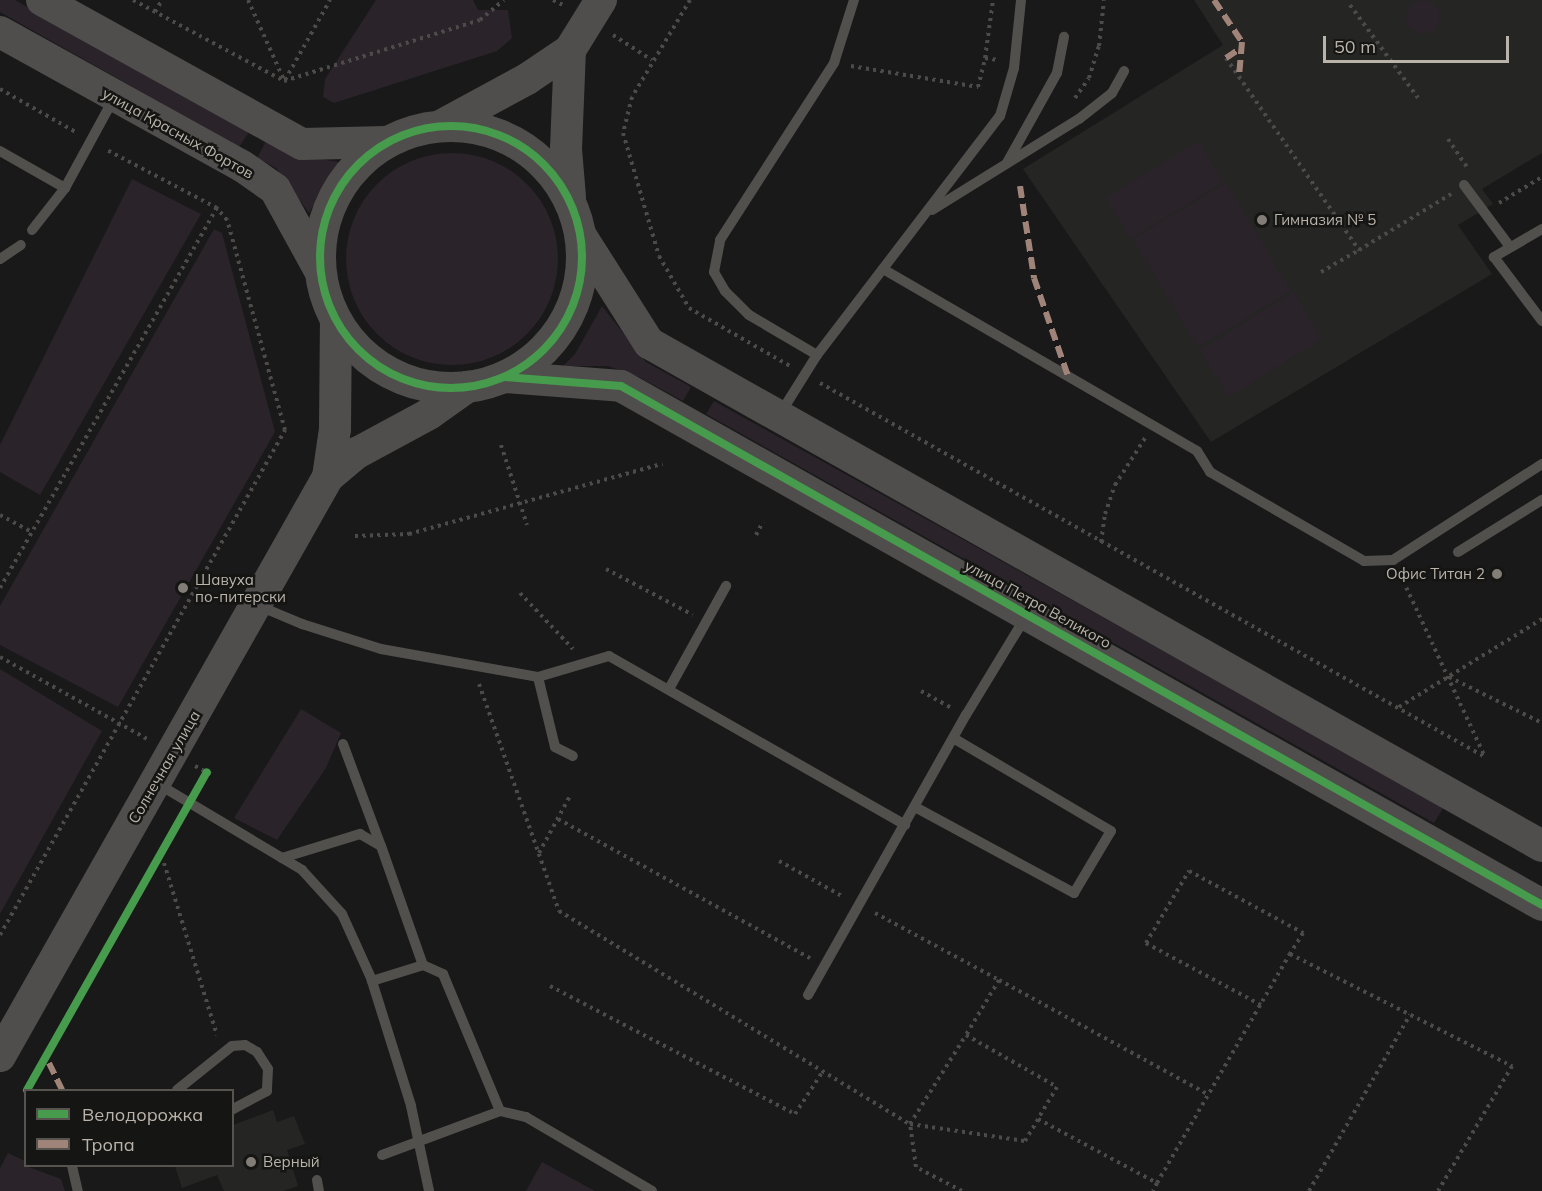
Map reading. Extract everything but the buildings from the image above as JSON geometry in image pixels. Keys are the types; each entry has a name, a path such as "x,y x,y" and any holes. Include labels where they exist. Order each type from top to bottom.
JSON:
{"street":[{"path":"42,0 302,144 386,142"},
{"path":"442,125 528,79 570,50 601,0"},
{"name":"улица Красных Фортов","path":"0,32 114,98 242,166 274,189 319,269"},
{"path":"570,50 566,148 570,201 581,236 649,343 1542,846"},
{"path":"570,201 548,168 518,143 481,129 442,125 413,130 386,142 348,174 334,196 319,244 319,269 336,321 351,343 391,374 441,388 466,387 505,376 522,368 550,343 571,311 581,274 581,236"},
{"name":"Солнечная улица","path":"328,477 335,429 336,321"},
{"name":"улица Петра Великого","path":"505,376 621,386 1542,905"},
{"name":"Солнечная улица","path":"0,1056 328,477 357,453 429,414 466,387"}],"lane":[{"path":"817,355 749,315 725,291 714,272 720,240 834,63 854,0"},
{"path":"779,415 817,355 1000,116 1014,63 1021,0"},
{"path":"1007,163 1057,74 1064,37"},
{"path":"924,215 1079,119 1112,93 1124,71"},
{"path":"32,230 65,188 114,98"},
{"path":"0,151 65,188"},
{"path":"1460,188 1493,223 1510,247"},
{"path":"1542,229 1494,257 1542,321"},
{"path":"0,259 21,245"},
{"path":"883,269 1197,451 1210,472 1364,561 1393,560 1542,464"},
{"path":"1458,552 1542,500"},
{"path":"669,689 726,586"},
{"path":"256,604 302,624 381,649 538,678 609,656 905,825"},
{"path":"808,995 966,715 1028,614"},
{"path":"538,678 555,747 573,756"},
{"path":"915,807 1074,893 1111,831 953,738"},
{"path":"343,744 423,965"},
{"path":"155,783 302,870 342,914 372,981 418,1140 429,1191"},
{"path":"282,858 360,834 381,846"},
{"path":"372,981 423,965 442,974 500,1111"},
{"path":"178,1089 232,1046 245,1045 257,1052 268,1069 267,1091 234,1109"},
{"path":"382,1155 500,1111 526,1117 652,1191"},
{"path":"72,1167 78,1191"}],"path":[{"path":"133,0 284,81 480,20 504,0"},
{"path":"155,12 162,0"},
{"path":"248,0 284,81"},
{"path":"284,81 330,0"},
{"path":"690,0 632,97 623,133 659,256 689,308 1485,757 1393,560"},
{"path":"834,63 978,87 985,58 993,0"},
{"path":"1072,103 1089,78 1099,46 1104,0"},
{"path":"1350,5 1418,98"},
{"path":"985,58 1014,63"},
{"path":"1226,58 1359,250"},
{"path":"0,89 91,141 218,208 227,220 285,430 0,935"},
{"path":"1493,223 1508,214 1499,203 1542,177"},
{"path":"1321,272 1460,188"},
{"path":"0,588 218,208"},
{"path":"1101,542 1105,514 1115,485 1154,425"},
{"path":"501,445 527,525"},
{"path":"355,536 410,534 662,464"},
{"path":"0,515 32,532"},
{"path":"756,535 763,522"},
{"path":"606,569 706,622"},
{"path":"520,593 587,663"},
{"path":"1399,707 1542,619"},
{"path":"0,657 159,746"},
{"path":"473,666 559,911 910,1124 1025,1141 1057,1086 966,1035"},
{"path":"1449,677 1542,723"},
{"path":"921,691 966,715"},
{"path":"188,762 211,774 189,803"},
{"path":"539,854 570,796"},
{"path":"558,819 825,966"},
{"path":"154,865 160,855"},
{"path":"779,861 1209,1095"},
{"path":"164,863 220,1045"},
{"path":"1153,1191 1157,1183 1209,1095 1261,1005 1302,933 1189,871 1146,943 1261,1005"},
{"path":"1290,954 1512,1066 1438,1191"},
{"path":"962,1191 916,1167 910,1124 999,980"},
{"path":"550,986 795,1114 823,1071"},
{"path":"1310,1191 1410,1015"},
{"path":"1038,1119 1157,1183"}],"shaded area":[{"path":"0,0 15,0 249,132 239,147 0,12"},
{"path":"376,0 473,0 478,10 508,10 512,38 497,51 334,103 323,97 325,79"},
{"name":"Гимназия № 5","path":"1194,0 1542,0 1542,153 1482,189 1493,204 1458,225 1492,274 1211,442 1023,169 1223,45"},
{"path":"1423,0 1435,5 1440,17 1435,29 1423,34 1411,29 1406,17 1411,5"},
{"path":"266,141 304,157 340,162 309,213 276,168 257,158"},
{"path":"1199,141 1224,182 1130,238 1106,197"},
{"path":"452,153 483,158 511,171 527,184 540,200 553,228 558,259 553,290 540,318 527,334 511,347 483,360 452,365 421,360 393,347 377,334 364,318 351,290 346,259 351,228 364,200 377,184 393,171 421,158"},
{"path":"132,179 201,214 40,495 0,472 0,445"},
{"path":"1226,183 1291,291 1197,347 1133,239"},
{"path":"214,229 222,233 275,432 118,707 0,645 0,606"},
{"path":"1293,292 1322,339 1229,397 1200,350"},
{"path":"602,306 646,362 691,387 683,401 639,377 608,366 563,366 575,354"},
{"path":"714,401 1444,807 1434,823 706,414"},
{"path":"0,669 102,731 0,914"},
{"path":"301,709 341,733 326,768 277,840 234,818"},
{"path":"273,1110 277,1122 294,1116 305,1144 287,1150 298,1186 283,1191 224,1191 217,1175 182,1188 175,1167 234,1167 234,1125"},
{"path":"8,1153 24,1161 24,1167 61,1179 65,1191 0,1191 0,1168"},
{"path":"542,1162 595,1191 526,1191"}],"marked path":[{"path":"1214,0 1242,42 1239,77"},
{"path":"1226,58 1241,48"},
{"path":"1020,186 1034,278 1068,376"},
{"path":"49,1063 62,1089"}],"cycle path":[{"path":"438,126 464,126 489,131 513,141 544,164 567,195 577,219 582,257 577,295 567,319 544,350 513,373 489,383 464,388 438,388 413,383 389,373 368,359 349,340 335,319 325,295 320,270 320,244 325,219 335,195 349,174 368,155 389,141 413,131 438,126"},
{"path":"505,377 621,386 1542,905"},
{"path":"28,1089 207,772"}],"place":[{"name":"Гимназия № 5","path":"1262,220"},
{"name":"Офис Титан 2","path":"1497,574"},
{"name":"Шавуха по-питерски","path":"183,588"},
{"name":"Верный","path":"251,1162"}]}
